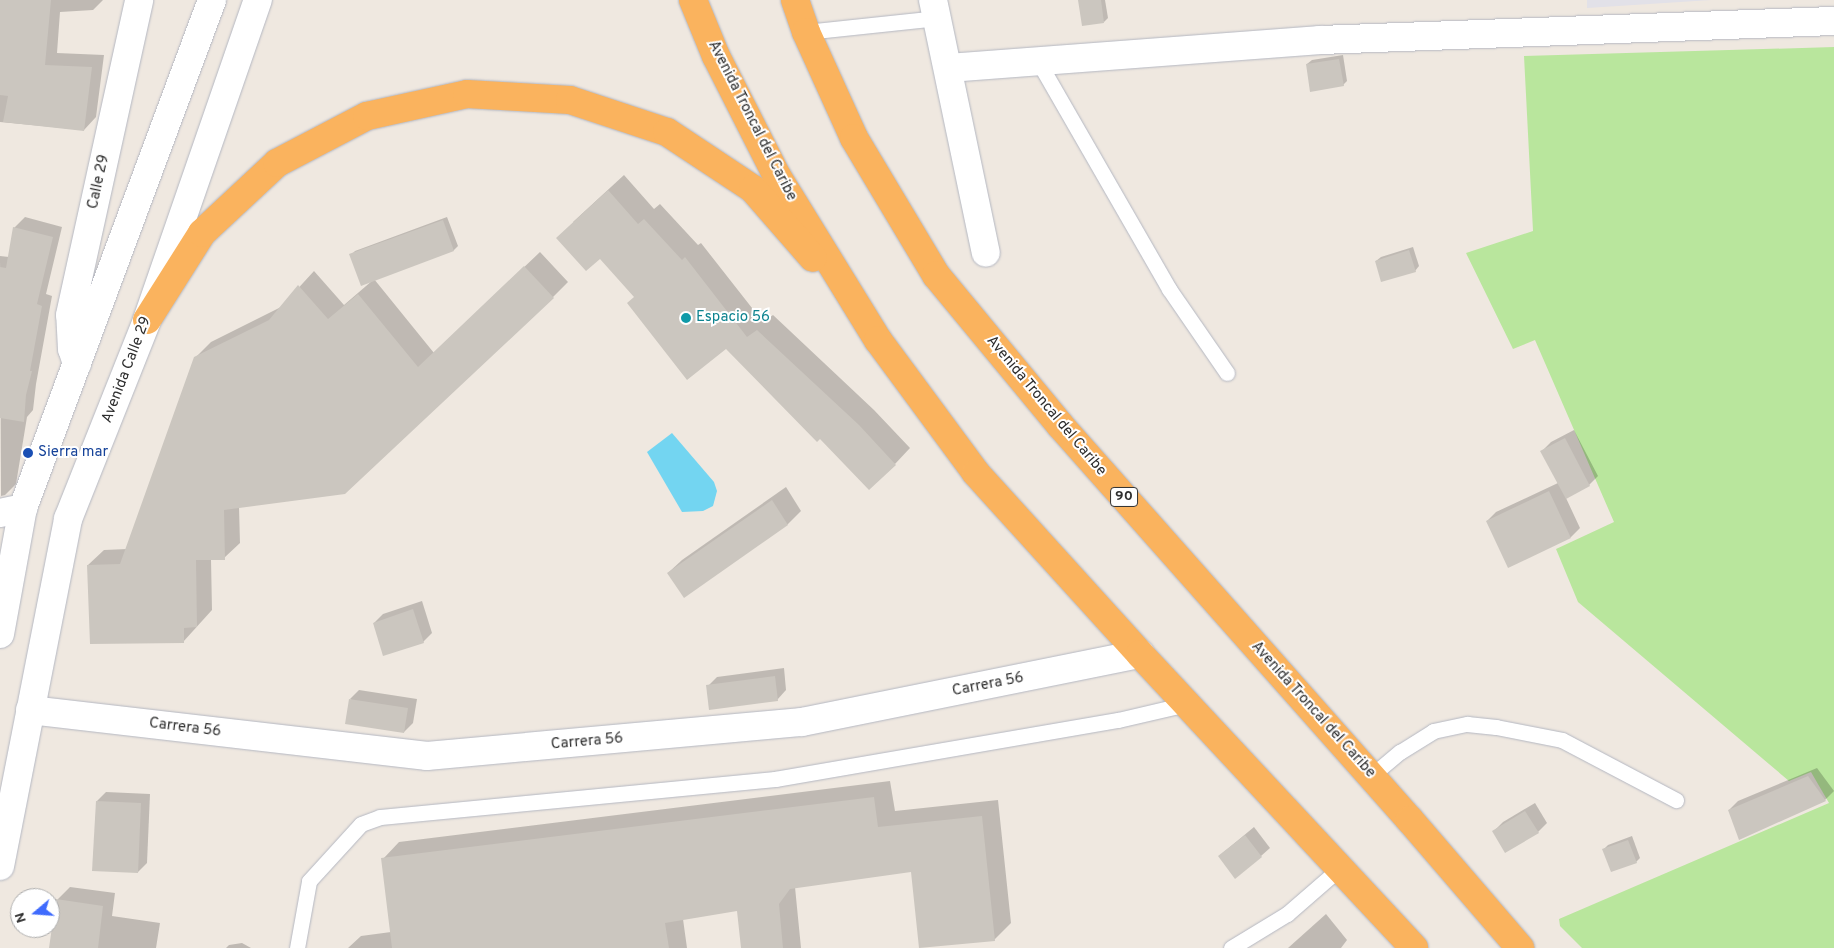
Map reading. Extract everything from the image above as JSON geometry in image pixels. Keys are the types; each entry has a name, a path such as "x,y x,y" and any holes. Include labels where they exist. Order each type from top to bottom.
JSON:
{"highway":[{"name":"Avenida Troncal del Caribe","path":"694,0 716,56 778,176 878,340 976,473 1140,654 1414,948"},
{"name":"Avenida Troncal del Caribe","path":"795,0 806,32 854,138 936,275 1060,425 1372,776 1520,948"},
{"path":"147,320 202,233 277,163 367,116 467,94 570,100 667,132 753,189 820,266 878,340"}],"street":[{"name":"Calle 29","path":"77,364 72,349 70,315 140,0"},
{"path":"0,634 12,510 77,364 212,0"},
{"name":"Avenida Calle 29","path":"0,866 68,519 147,320 258,0"},
{"path":"935,9 949,68 986,252"},
{"path":"949,68 1320,40 1834,21"},
{"name":"Carrera 56","path":"30,710 427,756 802,722 1140,654"}],"lane":[{"path":"806,32 935,9"},
{"path":"1038,61 1169,289 1227,373"},
{"path":"297,948 309,881 361,824 380,817 775,779 1118,720 1188,704"},
{"path":"1372,776 1400,752 1433,731 1466,724 1496,727 1562,740 1676,800"},
{"path":"1231,948 1287,914 1340,868"}],"shaded area":[{"path":"1587,0 1711,0 1587,8"}],"green space":[{"path":"1834,47 1834,948 1582,948 1560,926 1559,919 1829,803 1811,772 1789,781 1578,602 1556,549 1614,522 1535,340 1513,349 1466,253 1533,231 1524,56"}],"water":[{"path":"672,433 714,482 717,491 713,506 703,511 682,512 647,452"}],"building":[{"path":"0,0 51,0 45,65 92,67 84,131 3,122 8,96 0,95"},
{"path":"1078,0 1101,0 1104,23 1082,26"},
{"path":"1339,59 1344,86 1310,92 1306,64"},
{"path":"608,190 638,224 644,219 682,260 685,257 747,337 757,330 859,425 896,465 869,490 820,439 817,442 726,349 687,380 627,303 634,297 600,259 586,271 556,238"},
{"path":"443,220 454,251 361,286 349,254"},
{"path":"13,227 53,237 37,304 42,306 30,371 32,371 26,395 24,422 0,418 0,267 6,268"},
{"path":"1409,250 1416,272 1381,282 1375,261"},
{"path":"524,266 554,298 345,494 224,510 225,560 196,560 197,627 184,628 184,643 90,644 87,565 120,564 194,357 269,320 298,285 328,319 358,294 418,367"},
{"path":"1565,438 1590,486 1566,499 1540,451"},
{"path":"1549,491 1571,538 1508,568 1486,521"},
{"path":"772,500 788,525 684,598 667,573"},
{"path":"413,609 424,643 383,656 373,623"},
{"path":"775,676 778,701 709,710 706,685"},
{"path":"349,699 408,708 404,733 345,724"},
{"path":"1808,776 1826,801 1739,840 1728,810"},
{"path":"874,797 878,827 982,816 995,941 919,948 911,872 790,889 779,904 783,948 741,948 737,911 665,923 669,948 392,948 381,858"},
{"path":"96,801 141,803 138,873 92,871"},
{"path":"1525,811 1539,833 1505,853 1492,831"},
{"path":"1245,835 1262,857 1235,879 1218,856"},
{"path":"1628,840 1637,863 1611,872 1602,849"},
{"path":"60,900 103,906 98,948 49,948 50,938 60,938"}],"place":[{"name":"Espacio 56","path":"686,318"},
{"name":"Sierra mar","path":"28,453"}]}
